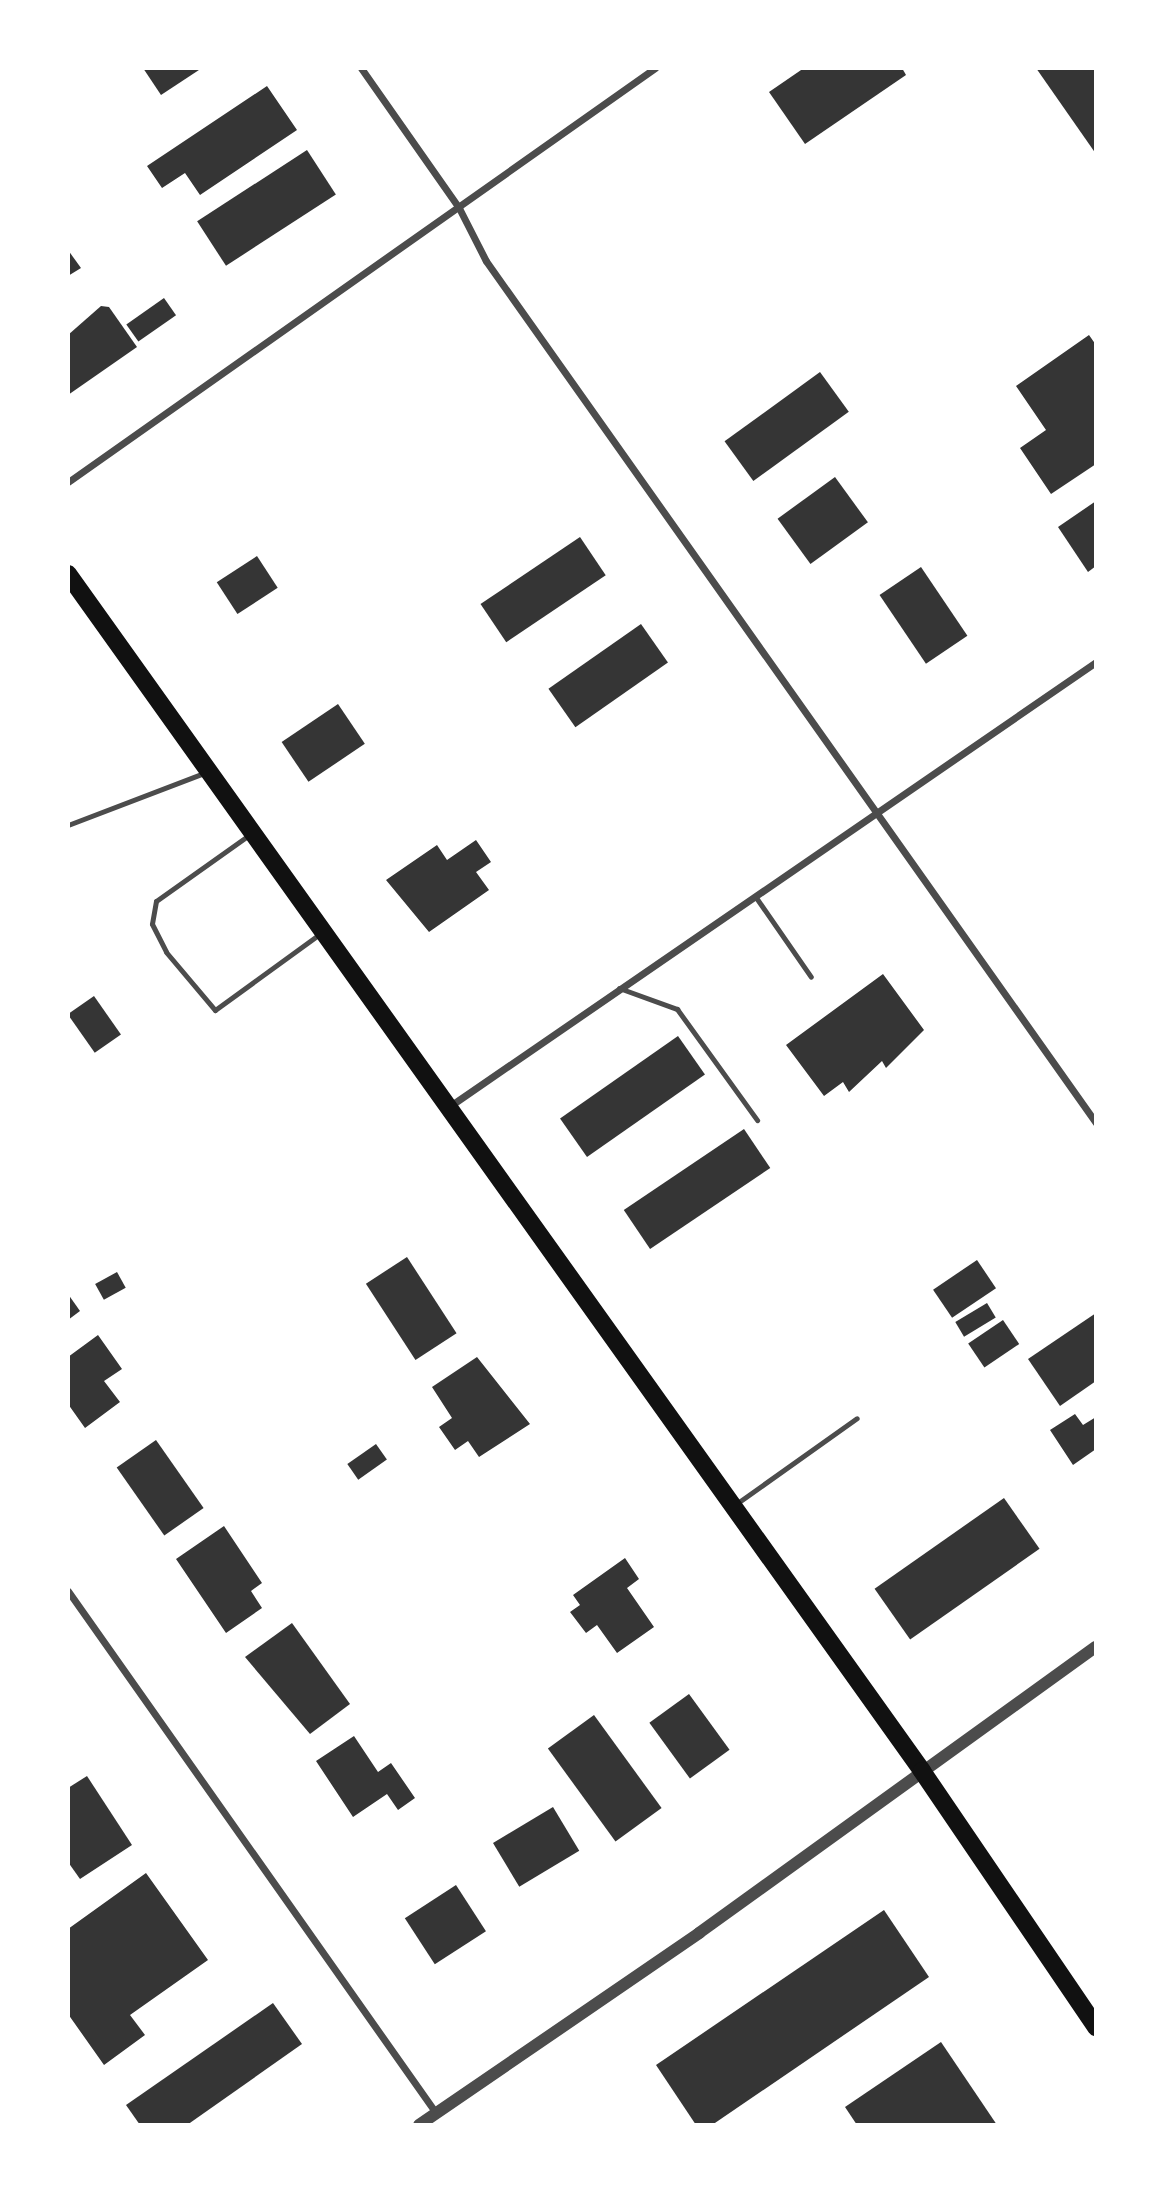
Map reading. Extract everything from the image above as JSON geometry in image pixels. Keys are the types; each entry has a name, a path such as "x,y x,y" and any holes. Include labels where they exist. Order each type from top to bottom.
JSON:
{"main road":[{"path":"68,574 326,930 922,1771 1096,2026"}],"street":[{"path":"361,68 459,208 486,261 1096,1123"},
{"path":"68,482 655,68"},
{"path":"450,1106 1096,662"},
{"path":"68,1591 436,2113"},
{"path":"419,2125 1096,1647"}],"lane":[{"path":"68,825 210,770"},
{"path":"255,831 156,901 152,925 166,952 215,1010 326,930"},
{"path":"755,896 811,977"},
{"path":"620,988 677,1009 757,1120"},
{"path":"733,1506 857,1418"}],"building":[{"path":"143,68 202,68 161,95"},
{"path":"804,68 902,68 906,75 805,144 769,92"},
{"path":"1036,68 1096,68 1096,154"},
{"path":"267,86 297,130 200,195 185,173 162,188 147,166"},
{"path":"307,150 336,194 226,266 197,221"},
{"path":"68,250 81,268 68,276"},
{"path":"164,298 176,315 138,342 126,324"},
{"path":"101,306 109,307 137,347 68,395 68,335"},
{"path":"1089,335 1096,345 1096,464 1051,494 1020,448 1046,430 1016,386"},
{"path":"820,372 849,412 753,481 725,441"},
{"path":"835,477 868,522 810,564 778,519"},
{"path":"1096,501 1096,566 1088,572 1058,527"},
{"path":"580,537 606,575 506,642 481,604"},
{"path":"257,556 278,588 237,614 217,582"},
{"path":"921,567 967,636 926,664 880,595"},
{"path":"641,624 668,663 575,727 548,689"},
{"path":"338,704 365,744 308,782 282,742"},
{"path":"476,840 491,862 476,872 489,890 429,932 386,880 437,845 447,860"},
{"path":"883,974 924,1030 886,1068 882,1061 849,1092 843,1082 824,1096 786,1045"},
{"path":"94,996 121,1035 95,1053 68,1015"},
{"path":"678,1036 705,1075 587,1157 560,1119"},
{"path":"744,1129 770,1168 650,1249 624,1210"},
{"path":"407,1257 457,1333 415,1360 366,1284"},
{"path":"977,1260 996,1288 952,1318 933,1290"},
{"path":"117,1272 126,1288 104,1300 95,1284"},
{"path":"68,1294 80,1311 68,1320"},
{"path":"987,1303 996,1318 964,1337 955,1322"},
{"path":"1096,1313 1096,1381 1060,1406 1028,1359"},
{"path":"1003,1320 1019,1344 984,1368 968,1343"},
{"path":"98,1335 122,1369 104,1381 120,1402 85,1428 68,1404 68,1357"},
{"path":"477,1357 530,1424 479,1457 468,1441 455,1450 439,1427 452,1418 432,1387"},
{"path":"1075,1414 1083,1425 1096,1417 1096,1449 1073,1465 1050,1430"},
{"path":"156,1440 204,1508 164,1536 117,1468"},
{"path":"376,1444 387,1460 358,1480 347,1464"},
{"path":"1004,1498 1040,1549 910,1639 875,1589"},
{"path":"224,1526 262,1583 251,1591 262,1608 226,1633 176,1559"},
{"path":"625,1558 639,1579 627,1588 654,1627 617,1653 597,1625 586,1633 570,1612 580,1605 573,1595"},
{"path":"292,1623 350,1704 310,1734 245,1657"},
{"path":"689,1694 730,1750 690,1779 649,1723"},
{"path":"594,1715 662,1808 615,1842 548,1749"},
{"path":"354,1736 378,1772 391,1763 415,1798 398,1810 387,1794 353,1817 316,1761"},
{"path":"87,1776 132,1845 80,1879 68,1862 68,1788"},
{"path":"553,1807 579,1851 519,1887 493,1843"},
{"path":"146,1873 208,1960 130,2015 145,2035 104,2065 68,2014 68,1929"},
{"path":"456,1885 486,1931 435,1964 405,1918"},
{"path":"884,1910 929,1977 712,2125 696,2125 656,2065"},
{"path":"273,2003 302,2044 187,2125 140,2125 126,2105"},
{"path":"941,2042 997,2125 857,2125 845,2107"}]}
